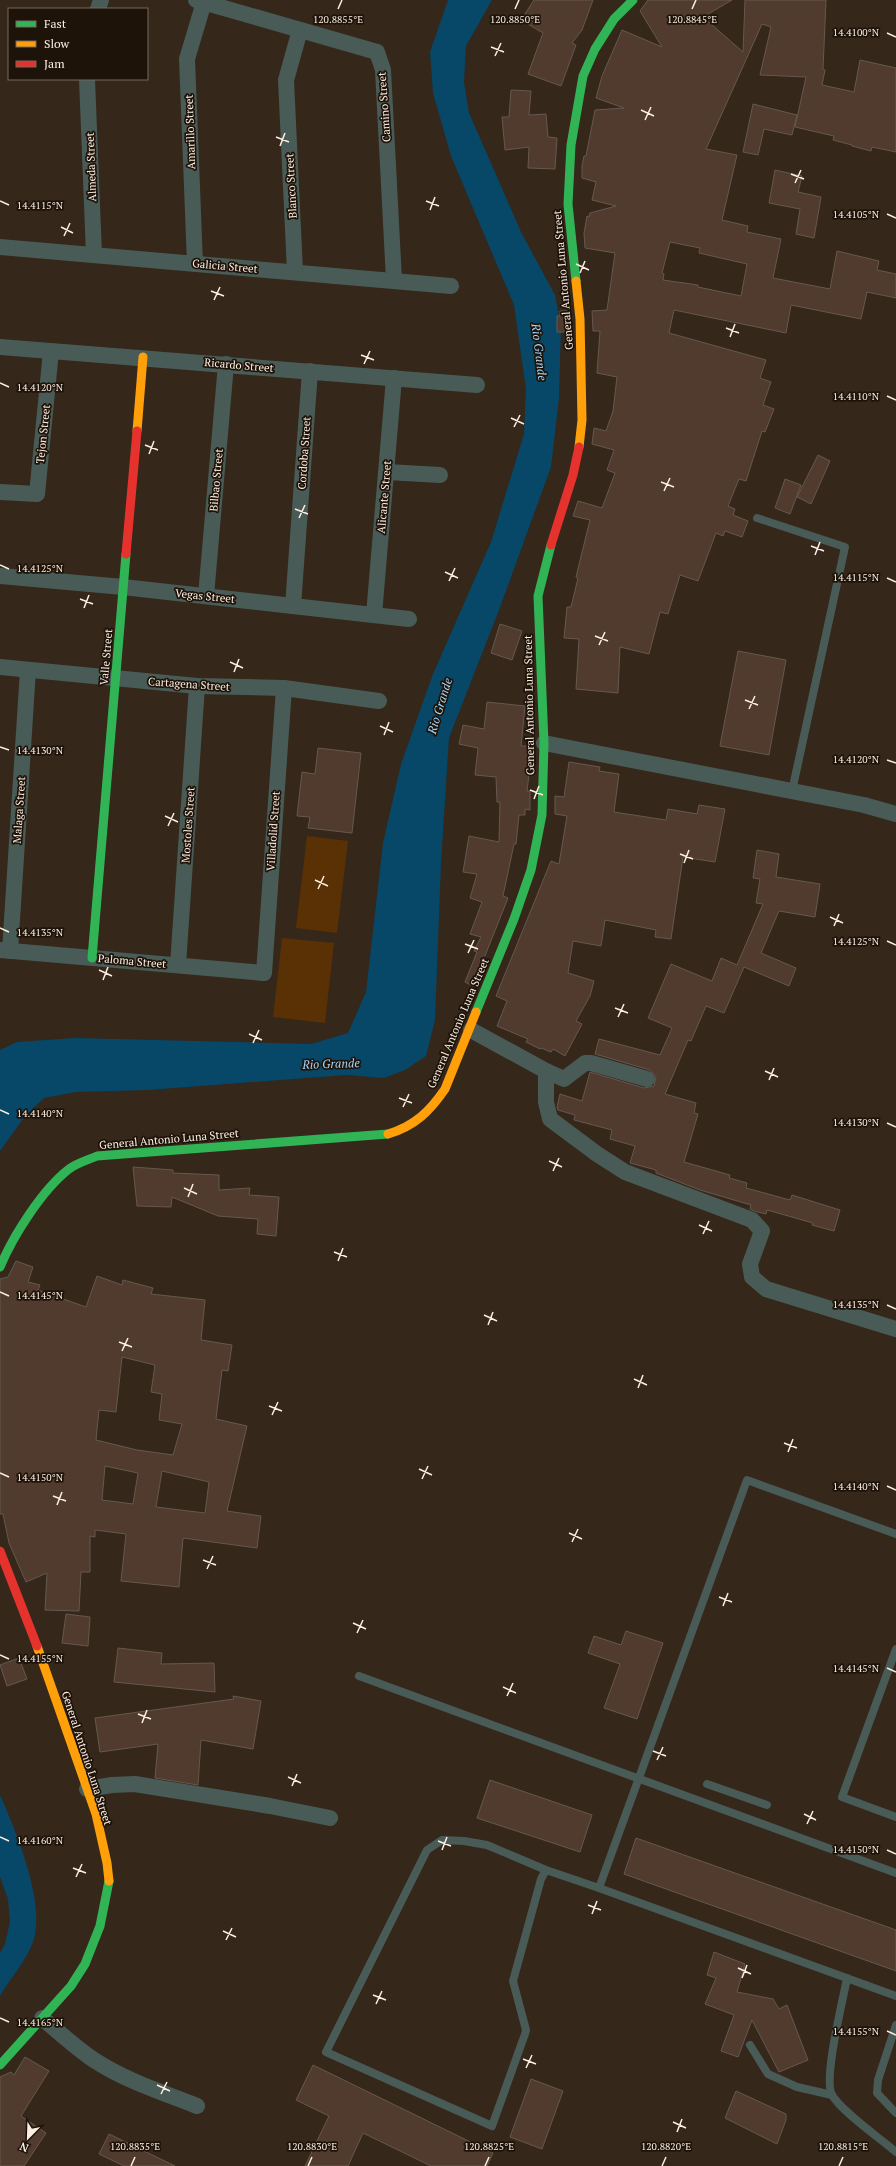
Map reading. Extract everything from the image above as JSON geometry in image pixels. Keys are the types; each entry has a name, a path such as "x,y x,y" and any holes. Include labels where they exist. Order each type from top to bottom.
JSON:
{"main road":[{"name":"General Antonio Luna Street","path":"0,1266 6,1251 38,1202 69,1169 97,1156 384,1135 409,1128 421,1120 434,1106 445,1089 471,1030 531,870 542,815 544,743 538,596 547,557 573,475 580,443 582,420 580,319 568,204 571,145 586,69 595,49 614,19 633,0"},
{"name":"Valle Street","path":"92,958 143,357"},
{"name":"General Antonio Luna Street","path":"0,1551 31,1629 96,1814 107,1863 109,1884 106,1904 100,1926 85,1964 71,1986 0,2065"}],"street":[{"name":"Camino Street","path":"200,1 377,52 383,70 394,280"},
{"name":"Amarillo Street","path":"195,264 187,59 200,1"},
{"name":"Blanco Street","path":"296,272 286,80 300,30"},
{"name":"Almeda Street","path":"87,80 94,255"},
{"name":"Galicia Street","path":"0,247 451,286"},
{"name":"Ricardo Street","path":"0,347 143,357 477,385"},
{"name":"Tejon Street","path":"0,492 37,494 51,351"},
{"name":"Bilbao Street","path":"206,596 226,364"},
{"name":"Cordoba Street","path":"293,606 310,371"},
{"name":"Alicante Street","path":"374,615 394,378"},
{"path":"387,472 440,475"},
{"name":"Vegas Street","path":"0,576 123,587 409,619"},
{"name":"Cartagena Street","path":"0,667 197,686 284,688 379,701"},
{"name":"Malaga Street","path":"5,950 28,670"},
{"name":"Mostoles Street","path":"178,965 197,686"},
{"name":"Villadolid Street","path":"264,973 284,688"},
{"path":"544,743 864,805 896,814"},
{"name":"Paloma Street","path":"5,950 264,973"},
{"path":"471,1030 546,1071 564,1079 585,1063 590,1063 646,1079"},
{"path":"546,1071 546,1102 550,1119 597,1154 625,1172 752,1220 758,1224 762,1231 750,1264 752,1277 766,1289 896,1329"},
{"path":"87,1789 112,1785 135,1784 330,1818"},
{"path":"42,2018 93,2059 111,2070 135,2082 197,2106"}],"lane":[{"path":"757,518 845,547 792,791"},
{"path":"600,1888 747,1480 896,1534"},
{"path":"896,1649 842,1797 896,1817"},
{"path":"359,1676 896,1873"},
{"path":"707,1784 767,1805"},
{"path":"546,1870 541,1879 513,1981 526,2034 492,2126 326,2052 427,1850 442,1840 464,1841 487,1845 546,1870 600,1888 896,1996"},
{"path":"846,1978 829,2072 829,2088 832,2096 839,2104 896,2152"},
{"path":"896,2025 878,2080 877,2093 896,2113"},
{"path":"750,2045 768,2074 797,2087 832,2096"}],"shaded area":[{"path":"307,836 348,841 337,933 296,928"},
{"path":"282,938 334,943 325,1023 273,1017"}],"water":[{"name":"Rio Grande","path":"448,0 492,0 466,46 464,82 469,113 521,232 555,295 561,326 559,398 551,467 499,610 449,738 441,863 435,1020 426,1056 405,1070 384,1078 346,1075 148,1090 76,1092 44,1098 25,1116 0,1151 0,1050 17,1042 75,1038 311,1044 348,1033 366,992 383,843 401,764 433,674 491,542 524,434 526,389 514,305 451,156 433,93 430,52"},
{"path":"0,1795 20,1845 32,1883 36,1920 33,1943 20,1967 0,1996 0,1953 5,1944 10,1922 8,1899 0,1877"}],"building":[{"path":"534,0 593,0 582,30 572,43 576,45 561,86 528,74 543,33 521,20"},
{"path":"648,0 732,0 703,17 743,52 745,0 826,0 823,69 825,70 822,85 854,92 860,60 896,68 896,152 872,147 871,151 833,140 834,136 795,127 806,77 760,75 771,27 762,24 706,149 737,155 722,220 748,226 747,232 781,239 773,278 830,289 837,251 879,261 877,270 896,274 896,298 867,292 861,319 791,305 786,333 674,310 669,333 766,360 760,378 771,382 763,405 774,409 765,432 762,431 746,481 739,479 728,506 735,509 733,515 748,521 742,537 725,531 723,536 716,533 698,581 680,575 668,614 660,612 649,654 620,647 618,693 576,689 579,639 564,638 567,607 571,607 578,578 576,577 590,520 573,516 578,501 602,508 615,473 607,470 614,450 592,444 594,428 606,431 613,411 617,377 597,373 600,331 593,331 592,311 607,310 615,253 585,248 584,233 587,216 589,217 590,213 616,206 592,200 596,182 582,178 582,166 584,156 586,156 595,110 624,108 596,98 602,76 622,30 662,47 640,11","holes":["670,242 700,248 699,253 747,264 741,296 698,287 698,285 663,280 664,274 662,273"]},
{"path":"511,90 531,91 529,115 546,114 548,137 557,138 555,169 528,168 529,147 505,150 502,117 509,117"},
{"path":"753,104 797,115 792,135 764,129 758,155 743,152"},
{"path":"775,170 802,176 798,192 821,197 814,238 796,234 800,209 769,203"},
{"path":"560,311 567,311 568,332 557,332 557,316 560,316"},
{"path":"818,455 830,461 811,504 797,497"},
{"path":"785,479 801,485 790,514 775,508"},
{"path":"500,624 522,631 512,660 491,653"},
{"path":"738,651 786,660 769,755 720,746"},
{"path":"487,702 525,706 521,746 529,746 528,758 531,758 527,791 530,791 530,810 525,809 525,815 519,815 516,844 514,844 503,896 508,898 473,986 465,982 477,952 474,951 481,937 470,934 482,902 470,898 477,874 463,872 469,836 499,842 500,802 497,802 496,777 475,775 478,748 459,744 463,725 484,729"},
{"path":"318,748 361,753 352,833 308,828 310,817 297,816 302,772 315,774"},
{"path":"569,762 600,767 599,771 619,774 614,812 666,820 668,809 697,814 699,805 725,809 715,862 683,857 671,939 655,937 656,930 605,920 601,946 573,941 568,973 594,981 590,996 576,1021 582,1024 565,1056 553,1049 551,1052 541,1048 540,1049 526,1042 528,1039 497,1026 507,1001 496,996 551,861 559,864 567,816 555,814 555,796 564,797"},
{"path":"757,850 779,854 776,877 820,884 815,917 779,911 761,953 796,968 789,986 744,967 724,1013 706,1006 691,1041 688,1040 665,1094 696,1103 694,1113 698,1114 684,1162 730,1175 729,1178 747,1183 746,1188 790,1200 792,1195 840,1210 834,1231 812,1225 813,1223 767,1210 766,1214 754,1211 750,1209 751,1205 700,1190 656,1173 656,1170 630,1163 635,1146 610,1139 612,1130 574,1120 575,1115 558,1110 557,1107 560,1094 582,1101 590,1072 644,1088 654,1086 656,1077 650,1070 595,1054 599,1039 660,1055 672,1028 648,1018 671,964 712,981 721,958 737,965 763,904 756,903 760,879 753,878"},
{"path":"133,1167 173,1170 173,1173 219,1175 219,1190 250,1188 249,1195 279,1197 276,1236 257,1234 258,1219 218,1216 172,1197 171,1207 137,1206"},
{"path":"16,1261 33,1267 28,1282 40,1285 38,1290 86,1307 97,1276 122,1285 123,1280 153,1288 151,1294 205,1300 201,1340 232,1345 228,1371 222,1370 216,1419 247,1426 227,1511 261,1516 257,1548 183,1538 179,1587 121,1581 126,1534 95,1530 95,1537 90,1536 90,1572 81,1572 79,1611 45,1610 47,1573 26,1582 9,1543 3,1514 0,1514 0,1279 8,1277","holes":["122,1357 155,1365 151,1392 162,1394 159,1420 182,1424 173,1455 137,1450 96,1440 99,1410 116,1412","105,1466 138,1473 133,1504 102,1500","162,1471 209,1482 205,1513 156,1507"]},
{"path":"66,1614 90,1617 88,1646 62,1643"},
{"path":"626,1631 663,1643 637,1719 604,1708 620,1664 588,1653 594,1636 621,1645"},
{"path":"118,1648 162,1653 161,1664 214,1663 215,1692 114,1682"},
{"path":"19,1658 27,1679 7,1686 0,1665"},
{"path":"233,1696 261,1701 253,1749 201,1740 198,1785 155,1778 158,1744 100,1752 95,1718 234,1699"},
{"path":"490,1780 592,1815 580,1852 477,1818"},
{"path":"636,1838 896,1930 896,1971 624,1874"},
{"path":"714,1952 745,1964 737,1992 773,1999 779,2009 787,2005 808,2060 779,2072 752,2020 738,2057 721,2051 734,2015 705,2004 716,1978 707,1975"},
{"path":"25,2057 49,2071 21,2116 46,2133 24,2166 0,2166 0,2077 11,2072 14,2075"},
{"path":"313,2065 493,2153 487,2166 431,2166 363,2133 348,2166 305,2166 329,2116 296,2100"},
{"path":"531,2079 563,2091 542,2149 510,2137"},
{"path":"736,2091 786,2114 786,2120 777,2144 725,2118"},
{"path":"109,2134 175,2166 124,2166 99,2154"}],"traffic: fast":[{"path":"576,281 568,204 571,145 583,76 595,49 614,19 633,0"},
{"path":"476,1012 514,919 531,870 542,815 544,743 538,596 551,545"},
{"path":"92,958 126,554"},
{"path":"0,1267 20,1228 49,1189 69,1169 79,1163 97,1156 388,1134"},
{"path":"0,2065 71,1986 85,1964 100,1926 109,1881"}],"traffic: slow":[{"path":"576,281 580,319 582,420 579,447"},
{"path":"137,431 143,357"},
{"path":"388,1134 406,1127 421,1117 434,1104 445,1089 476,1012"},
{"path":"37,1646 96,1814 107,1863 109,1881"}],"traffic: jam":[{"path":"126,554 137,431"},
{"path":"551,545 573,475 579,447"},
{"path":"0,1551 37,1646"}]}
